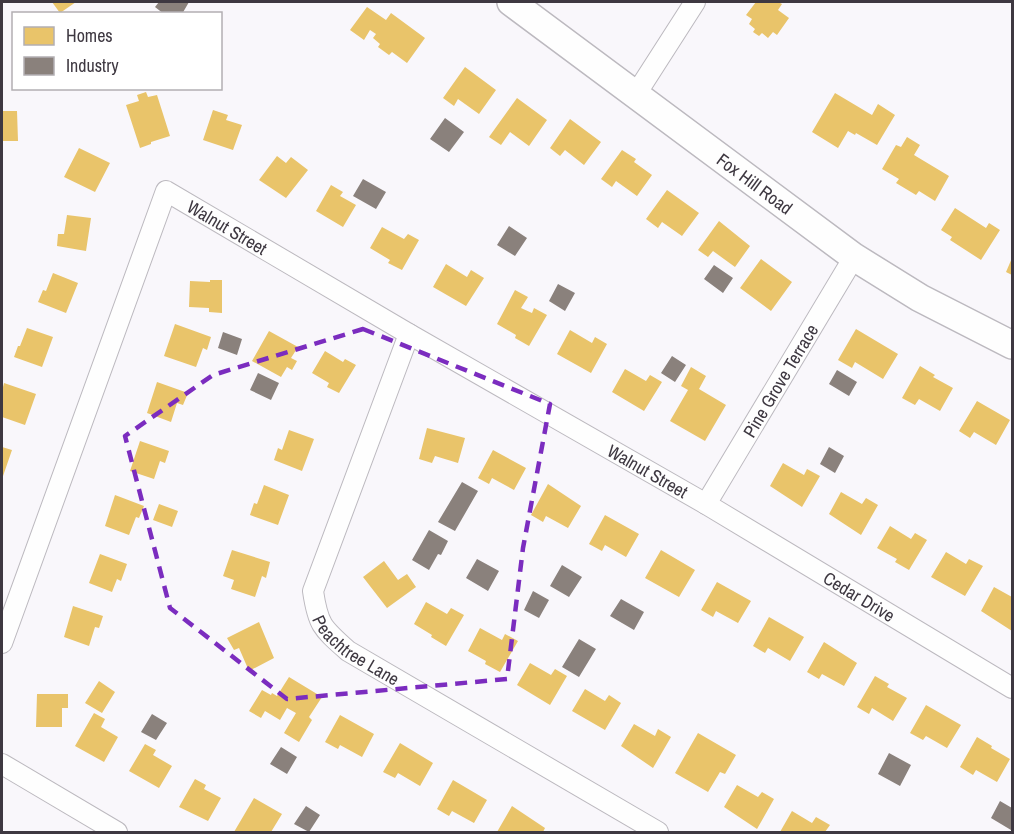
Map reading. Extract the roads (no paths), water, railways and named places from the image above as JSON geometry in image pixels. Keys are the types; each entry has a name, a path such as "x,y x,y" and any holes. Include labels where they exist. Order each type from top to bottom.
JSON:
{"main road":[{"name":"Fox Hill Road","path":"511,2 854,257 920,298 1012,345"}],"street":[{"path":"636,94 695,2"},
{"name":"Walnut Street","path":"2,643 166,191 409,334 706,504"},
{"name":"Pine Grove Terrace","path":"706,504 854,257"},
{"name":"Peachtree Lane","path":"409,334 313,591 317,617 328,633 348,651 658,832"},
{"name":"Cedar Drive","path":"706,504 1012,688"},
{"path":"2,765 117,832"}]}
